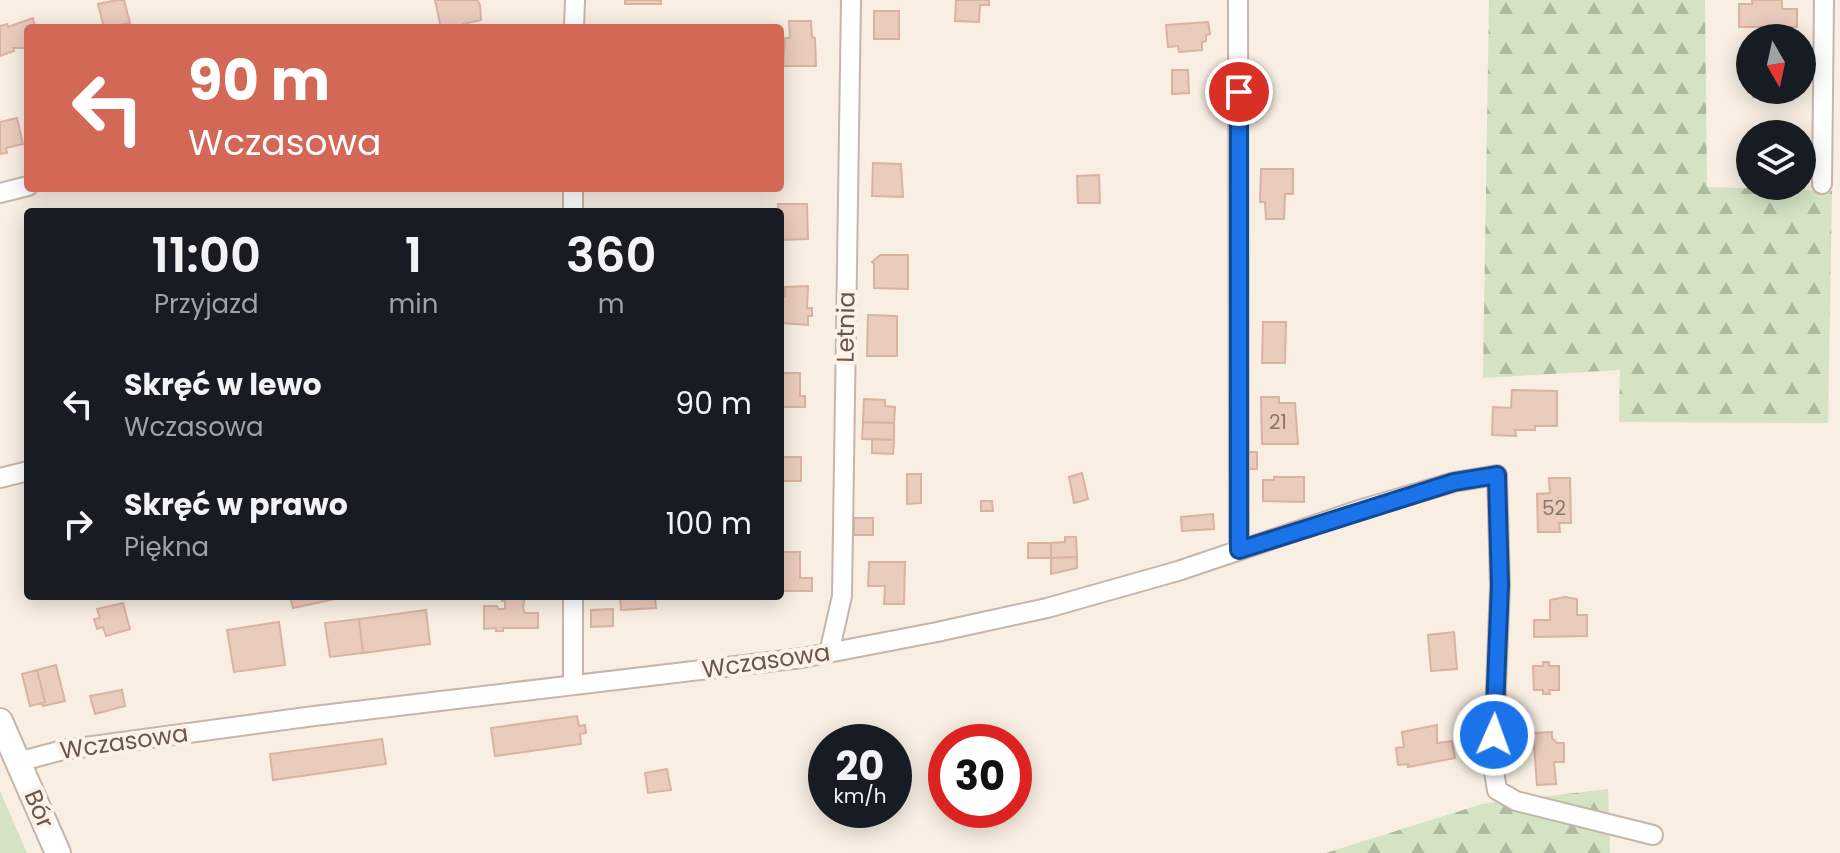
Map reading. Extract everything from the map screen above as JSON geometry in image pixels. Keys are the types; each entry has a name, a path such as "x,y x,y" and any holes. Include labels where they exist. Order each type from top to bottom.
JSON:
{"street":[{"path":"574,24 575,0"},
{"name":"Letnia","path":"829,653 842,596 851,0"},
{"path":"1238,0 1239,550"},
{"path":"1822,184 1824,0"},
{"path":"0,193 24,187"},
{"path":"0,478 24,472"},
{"name":"Wczasowa","path":"18,762 94,745 829,653 1047,608 1454,482 1497,475 1500,585 1493,765 1497,790 1516,801 1653,835"},
{"path":"573,600 573,685"},
{"name":"Bór","path":"0,721 58,853"}],"green space":[{"path":"1489,0 1705,0 1707,187 1736,188 1736,200 1816,200 1816,190 1832,191 1828,423 1619,422 1620,370 1483,378"},
{"path":"1608,789 1610,853 1326,853 1482,804"},
{"path":"0,791 27,853 0,853"}],"building":[{"path":"124,0 130,23 103,24 98,4"},
{"path":"435,0 477,0 480,5 481,20 440,24"},
{"path":"625,0 661,0 661,4 625,4"},
{"path":"956,0 989,0 989,5 980,5 979,22 955,21"},
{"path":"1752,0 1782,0 1782,9 1797,9 1797,24 1739,24 1739,4 1752,4"},
{"path":"874,11 899,11 899,39 874,39"},
{"path":"33,18 34,24 24,24 24,48 13,48 14,51 0,56 0,26 7,24 8,27"},
{"path":"789,21 811,21 816,66 784,66 785,38 790,38"},
{"path":"1208,22 1210,34 1202,42 1202,50 1179,52 1178,46 1168,47 1166,25"},
{"path":"1172,70 1188,70 1189,93 1172,94"},
{"path":"17,118 23,144 6,148 7,153 0,154 0,122"},
{"path":"873,163 901,164 903,197 872,196"},
{"path":"1261,169 1293,169 1293,194 1285,194 1284,219 1266,219 1265,202 1260,202"},
{"path":"1099,175 1100,203 1078,203 1077,176"},
{"path":"778,204 807,204 808,239 784,240 784,208 778,208"},
{"path":"880,255 908,255 908,289 874,288 872,262"},
{"path":"808,286 807,308 812,308 812,316 808,316 808,325 784,323 785,287"},
{"path":"868,315 897,316 897,356 867,356"},
{"path":"1263,322 1286,322 1285,363 1262,363"},
{"path":"784,373 800,373 800,396 805,396 805,407 784,407"},
{"path":"1512,390 1557,391 1557,426 1515,430 1516,436 1492,435 1493,407 1511,408"},
{"path":"1261,397 1279,397 1279,403 1295,403 1298,444 1262,444"},
{"path":"864,399 885,400 885,406 895,407 894,423 863,422"},
{"path":"863,422 894,423 894,440 862,439"},
{"path":"872,439 894,440 893,454 872,453"},
{"path":"1244,452 1257,452 1257,469 1245,469"},
{"path":"784,457 801,457 801,481 784,481"},
{"path":"1082,473 1088,499 1074,503 1069,477"},
{"path":"907,474 921,474 921,503 907,504"},
{"path":"1274,477 1304,477 1304,502 1263,501 1263,480 1274,480"},
{"path":"1549,478 1570,478 1571,523 1559,523 1560,532 1538,532 1537,494 1550,493"},
{"path":"981,501 992,501 993,511 981,511"},
{"path":"1213,514 1214,529 1182,531 1181,517"},
{"path":"854,518 873,518 873,535 854,535"},
{"path":"1065,537 1076,537 1077,557 1051,558 1051,543 1065,542"},
{"path":"1028,543 1051,543 1051,558 1028,558"},
{"path":"784,552 800,552 800,578 812,578 812,591 784,591"},
{"path":"1077,557 1077,568 1051,574 1051,558"},
{"path":"869,562 905,562 904,604 884,604 885,586 868,586"},
{"path":"1565,597 1577,599 1577,615 1587,615 1587,636 1534,637 1534,620 1550,620 1550,600"},
{"path":"291,600 330,600 293,608"},
{"path":"524,600 525,613 538,613 538,628 484,629 484,606 505,609 505,601 502,601"},
{"path":"620,600 655,600 656,608 621,610"},
{"path":"123,603 130,629 106,636 103,627 97,629 94,619 100,618 97,609"},
{"path":"613,609 613,626 591,627 591,610"},
{"path":"426,610 430,644 363,653 359,619"},
{"path":"359,619 363,653 330,657 325,623"},
{"path":"279,622 285,665 234,672 227,630"},
{"path":"1454,632 1457,669 1431,671 1428,635"},
{"path":"1543,662 1549,662 1549,666 1559,666 1559,690 1549,690 1550,694 1534,690 1533,666 1543,666"},
{"path":"56,665 65,701 43,706 45,702 37,670"},
{"path":"37,670 45,702 30,706 22,674"},
{"path":"122,690 125,706 95,714 90,696"},
{"path":"577,716 579,726 585,725 586,733 580,734 581,744 495,756 491,728"},
{"path":"1437,725 1437,743 1452,741 1455,758 1408,767 1408,764 1398,765 1396,748 1404,747 1402,732"},
{"path":"1552,732 1552,738 1557,743 1564,743 1564,762 1554,762 1556,784 1537,785 1533,733"},
{"path":"382,739 386,764 273,780 270,754"},
{"path":"667,769 671,790 648,793 645,773"}],"route":[{"path":"1239,92 1239,550 1454,482 1497,475 1500,585 1494,735"}]}
